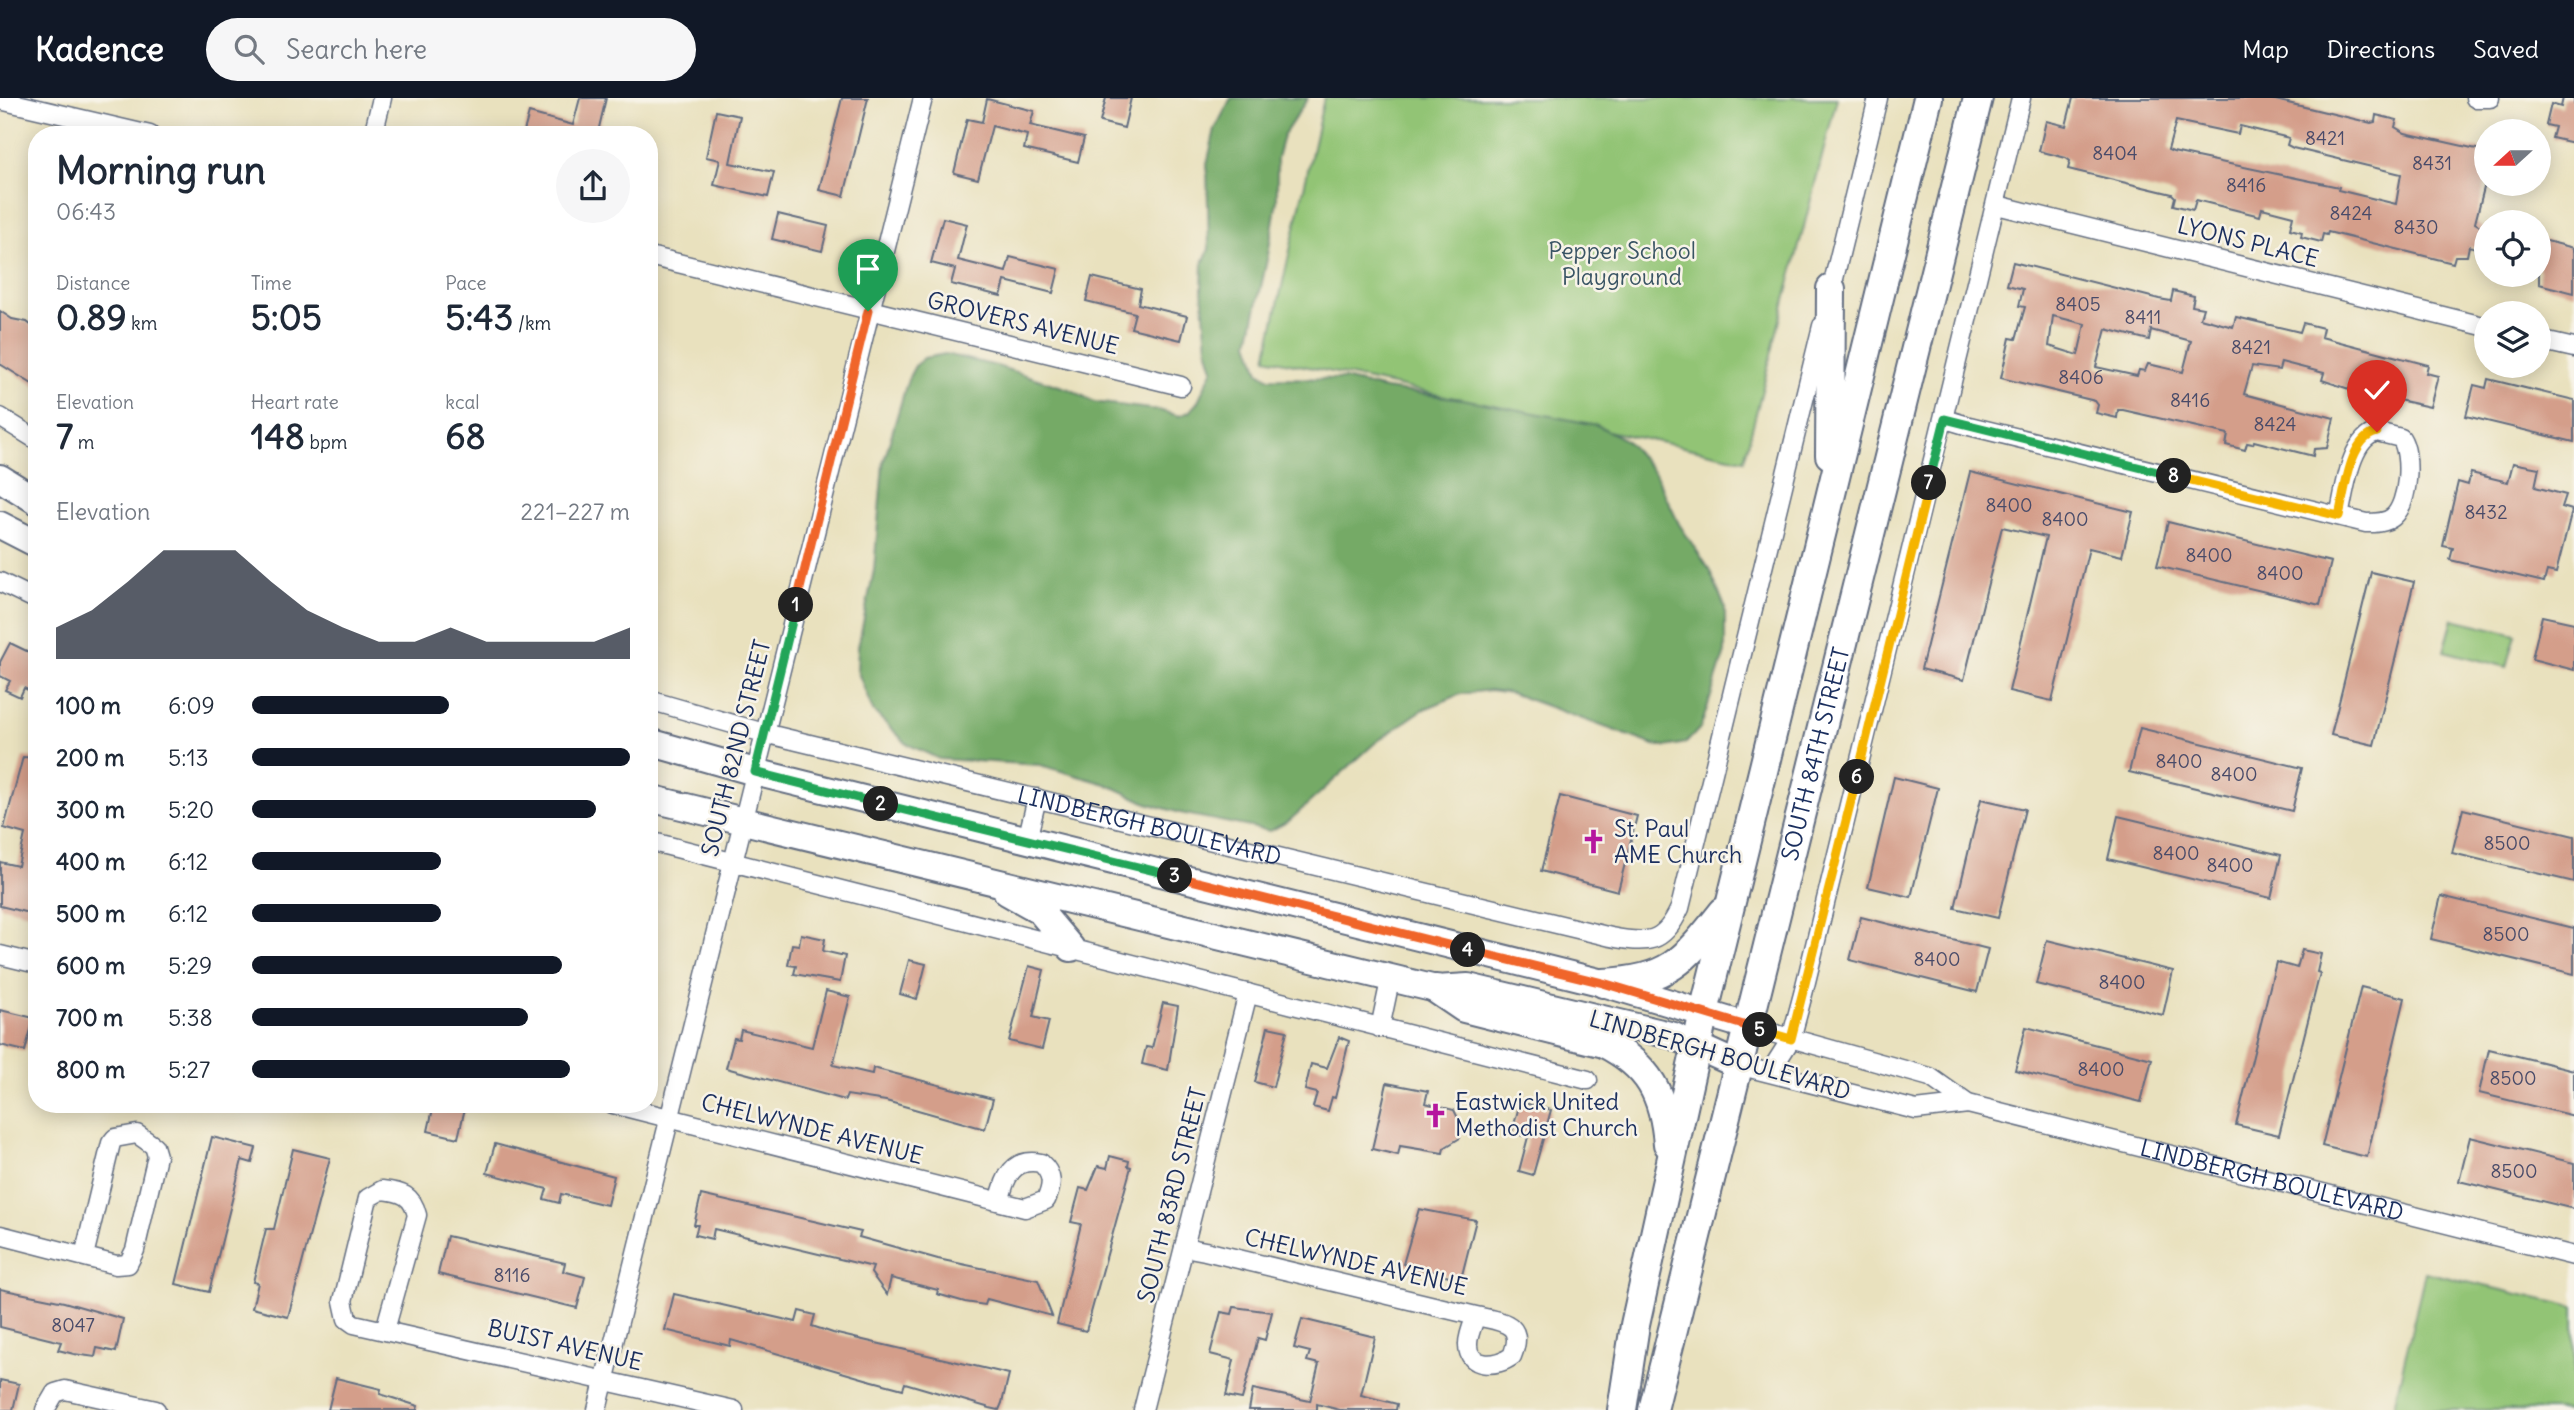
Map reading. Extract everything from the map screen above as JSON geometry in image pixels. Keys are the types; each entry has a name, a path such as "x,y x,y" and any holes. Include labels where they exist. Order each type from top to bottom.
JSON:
{"main road":[{"name":"SOUTH 84TH STREET","path":"1622,1410 1635,1325 1704,1012 1928,98"},
{"name":"SOUTH 84TH STREET","path":"1653,1410 1978,98"},
{"path":"1830,501 1831,289"},
{"path":"0,478 28,495"},
{"path":"0,525 28,539"},
{"name":"LINDBERGH BOULEVARD","path":"658,745 755,772 1603,983 1747,1026"},
{"name":"LINDBERGH BOULEVARD","path":"658,800 1436,989 1468,987 1674,1036 1738,1065"},
{"path":"974,875 1031,904 1050,920 1071,948"},
{"path":"1603,983 1650,976 1682,961 1731,901"},
{"path":"1436,989 1464,1008 1604,1043 1635,1062 1651,1081 1662,1107 1670,1164"}],"street":[{"path":"375,126 382,98"},
{"name":"SOUTH 82ND STREET","path":"597,1410 923,98"},
{"path":"1831,289 1878,98"},
{"name":"SOUTH 84TH STREET","path":"1770,1072 1791,1039 1945,419 2021,98"},
{"path":"2475,98 2490,98"},
{"path":"0,100 111,126"},
{"name":"LYONS PLACE","path":"1997,205 2474,324"},
{"name":"GROVERS AVENUE","path":"658,258 1181,386"},
{"name":"LINDBERGH BOULEVARD","path":"658,703 764,733 1611,937 1636,942 1651,940 1663,935 1672,925 1680,908 1831,289"},
{"path":"2551,343 2574,348"},
{"path":"0,417 28,434"},
{"path":"1945,419 2339,516 2375,524 2393,517 2407,475 2409,457 2401,438 2377,432 2362,440 2354,457 2339,516"},
{"path":"0,582 28,596"},
{"path":"1027,840 1037,798"},
{"path":"658,843 1588,1080"},
{"path":"0,955 28,962"},
{"path":"1380,1028 1391,976"},
{"name":"SOUTH 83RD STREET","path":"1143,1410 1248,993"},
{"name":"LINDBERGH BOULEVARD","path":"1747,1026 1930,1077 1968,1104"},
{"name":"LINDBERGH BOULEVARD","path":"1738,1065 1916,1110 1968,1104 2574,1256"},
{"name":"CHELWYNDE AVENUE","path":"649,1113 999,1201"},
{"path":"0,1235 122,1266 128,1264 135,1250 157,1156 153,1146 137,1134 121,1135 111,1143 84,1256"},
{"name":"BUIST AVENUE","path":"385,1330 417,1214 414,1202 407,1195 382,1190 368,1198 343,1301 347,1319 385,1330 734,1410"},
{"name":"CHELWYNDE AVENUE","path":"1184,1247 1476,1316"},
{"path":"46,1410 55,1393 65,1390 94,1403 156,1410"}],"green space":[{"path":"1231,98 1308,98 1283,136 1277,158 1277,200 1249,342 1259,372 1268,378 1344,379 1385,389 1463,399 1597,425 1626,440 1655,473 1679,524 1709,569 1725,607 1725,652 1701,727 1686,743 1665,747 1654,745 1511,693 1490,690 1461,694 1422,710 1375,743 1289,821 1270,831 1180,813 1147,803 1106,784 1040,765 939,759 907,744 873,711 857,670 858,647 874,570 883,464 908,379 915,366 924,358 945,354 997,366 1072,390 1094,402 1158,410 1179,416 1189,412 1197,403 1213,369 1207,348 1202,289 1203,263 1209,249 1207,164 1215,129"},
{"name":"Pepper School Playground","path":"1324,98 1837,98 1744,460 1266,358"},
{"path":"2453,619 2516,634 2507,667 2444,651"},
{"path":"2425,1272 2574,1307 2574,1410 2393,1410"}],"building":[{"path":"580,98 606,98 599,126 525,126 529,113 573,125"},
{"path":"842,98 868,98 844,196 819,190"},
{"path":"1106,98 1131,98 1124,128 1100,122"},
{"path":"2073,98 2267,98 2371,123 2375,122 2376,115 2397,120 2395,127 2405,133 2474,148 2474,196 2482,196 2478,210 2474,210 2474,248 2469,246 2467,256 2455,256 2453,263 2328,232 2327,235 2323,234 2321,242 2301,237 2302,232 2290,229 2293,216 2262,208 2260,216 2196,200 2193,210 2173,205 2175,197 2172,194 2068,169 2070,161 2066,158 2039,151 2046,121 2066,126","holes":["2176,121 2238,134 2240,126 2289,138 2287,145 2293,148 2401,174 2396,204 2338,190 2339,187 2168,150"]},
{"path":"2563,98 2574,98 2574,143 2552,138 2555,127 2552,126 2552,119 2547,119 2551,104 2561,107"},
{"path":"987,99 1034,111 1030,125 1084,138 1078,162 1024,149 1027,135 992,126 978,179 954,173 967,119 982,122"},
{"path":"716,111 740,116 730,163 774,172 768,197 714,185 720,160 706,157"},
{"path":"778,214 828,226 822,251 772,239"},
{"path":"943,218 967,224 958,260 1006,272 1010,257 1059,269 1053,293 1005,281 1001,296 951,284 955,269 931,263"},
{"path":"2551,242 2574,248 2574,293 2551,287"},
{"path":"2013,262 2159,299 2171,301 2173,291 2194,296 2192,306 2203,308 2200,318 2233,327 2236,317 2300,332 2303,323 2323,328 2321,337 2428,365 2426,373 2438,376 2430,407 2349,389 2322,380 2324,373 2281,362 2279,370 2252,366 2244,394 2334,418 2327,448 2314,449 2313,456 2254,441 2253,444 2247,443 2245,450 2226,445 2228,434 2123,410 2118,410 2117,418 2096,413 2098,405 2095,401 2001,378 2010,338 2016,339 2025,307 2019,306 2023,289 2007,285","holes":["2053,316 2085,324 2078,355 2049,346","2106,329 2149,340 2151,330 2191,341 2183,372 2148,364 2145,371 2139,370 2137,376 2096,367"]},
{"path":"1092,277 1141,289 1138,304 1187,316 1181,340 1131,328 1135,313 1086,301"},
{"path":"0,311 12,319 28,323 28,381 0,364"},
{"path":"2488,379 2574,400 2574,442 2466,416 2474,385 2486,388"},
{"path":"2513,463 2539,468 2535,487 2566,495 2562,507 2572,510 2556,573 2547,571 2544,582 2450,560 2453,548 2443,546 2458,482 2468,485 2471,473 2508,482"},
{"path":"1970,472 2133,512 2122,556 2089,548 2052,701 2009,691 2046,537 2002,527 1964,680 1921,669"},
{"path":"2168,522 2331,562 2320,605 2157,566"},
{"path":"2371,572 2414,582 2374,745 2331,735"},
{"path":"2542,616 2574,623 2574,670 2532,659"},
{"path":"10,643 28,652 28,690 24,688 20,697 5,690 10,681 0,676 0,662"},
{"path":"2140,728 2302,768 2292,811 2129,772"},
{"path":"23,757 28,757 28,913 0,906 0,862 18,866 25,834 4,828"},
{"path":"1894,777 1938,788 1911,897 1868,887"},
{"path":"1560,796 1637,816 1618,891 1541,871"},
{"path":"1981,799 2025,809 1998,918 1955,908"},
{"path":"2463,809 2574,836 2574,882 2452,853"},
{"path":"2118,816 2281,855 2271,898 2108,859"},
{"path":"2441,896 2574,928 2574,974 2431,939"},
{"path":"1861,917 1988,949 1977,992 1850,960"},
{"path":"801,934 825,939 823,951 845,956 840,982 794,974 796,966 788,965 792,944 799,945"},
{"path":"2047,940 2173,971 2163,1015 2036,984"},
{"path":"2302,950 2321,954 2317,972 2320,973 2279,1135 2236,1125 2276,962 2297,968"},
{"path":"909,960 926,964 917,999 900,994"},
{"path":"1029,966 1044,970 1033,1017 1049,1021 1042,1049 1009,1041"},
{"path":"2361,987 2405,998 2367,1157 2322,1146"},
{"path":"826,991 850,997 833,1065 872,1074 873,1068 993,1099 985,1129 886,1101 847,1095 845,1100 726,1068 734,1038 739,1039 741,1030 812,1047"},
{"path":"1163,1003 1178,1006 1168,1070 1142,1064 1146,1047 1152,1048"},
{"path":"0,1010 28,1017 25,1051 0,1045"},
{"path":"1268,1027 1287,1031 1273,1087 1255,1082"},
{"path":"2026,1027 2152,1059 2141,1102 2015,1070"},
{"path":"1339,1037 1349,1041 1335,1098 1332,1097 1328,1111 1313,1107 1317,1093 1305,1090 1311,1064 1327,1068"},
{"path":"2489,1049 2574,1070 2574,1116 2479,1093"},
{"path":"1387,1083 1428,1091 1425,1103 1454,1110 1461,1124 1460,1138 1444,1148 1443,1153 1400,1146 1398,1155 1372,1149"},
{"path":"1520,1102 1551,1110 1533,1175 1519,1171 1528,1137 1512,1133"},
{"path":"432,1113 464,1113 458,1138 428,1131"},
{"path":"212,1137 256,1148 252,1163 242,1160 209,1292 176,1284"},
{"path":"2470,1137 2574,1163 2574,1209 2459,1181"},
{"path":"495,1144 614,1176 607,1205 561,1194 559,1203 544,1199 547,1189 487,1173"},
{"path":"293,1149 330,1158 288,1317 252,1308 258,1283 253,1282 266,1229 274,1229"},
{"path":"1110,1156 1129,1161 1128,1166 1131,1167 1086,1331 1057,1324 1081,1224 1071,1222 1080,1188 1088,1190 1098,1166 1107,1168"},
{"path":"701,1195 861,1232 859,1237 938,1259 1038,1280 1052,1316 987,1299 985,1305 965,1302 937,1294 938,1290 891,1278 887,1295 871,1273 873,1267 714,1229 712,1239 695,1235 698,1225 694,1225"},
{"path":"1419,1209 1476,1220 1461,1279 1403,1264"},
{"path":"447,1236 565,1263 563,1271 585,1277 577,1308 438,1274"},
{"path":"0,1289 64,1302 123,1319 116,1352 97,1348 95,1357 74,1354 58,1350 61,1342 0,1327"},
{"path":"674,1294 796,1322 799,1311 815,1315 812,1326 833,1333 1009,1374 1002,1403 999,1410 905,1383 903,1389 731,1340 730,1346 665,1330"},
{"path":"1234,1307 1272,1312 1265,1340 1258,1338 1242,1399 1226,1396 1234,1360 1210,1354 1221,1312 1232,1314"},
{"path":"1302,1319 1375,1337 1361,1395 1397,1404 1396,1410 1340,1410 1317,1404 1317,1410 1249,1410 1253,1389 1310,1401 1319,1364 1307,1361 1310,1352 1294,1348"},
{"path":"336,1378 381,1389 380,1394 418,1406 417,1410 328,1410"},
{"path":"0,1380 19,1384 13,1410 0,1410"}],"place":[{"name":"St. Paul AME Church","path":"1594,842"},
{"name":"Eastwick United Methodist Church","path":"1435,1115"}],"route":[{"path":"868,311 755,772 1603,983 1791,1039 1945,419 2339,516 2354,457 2362,440 2377,432"}]}
